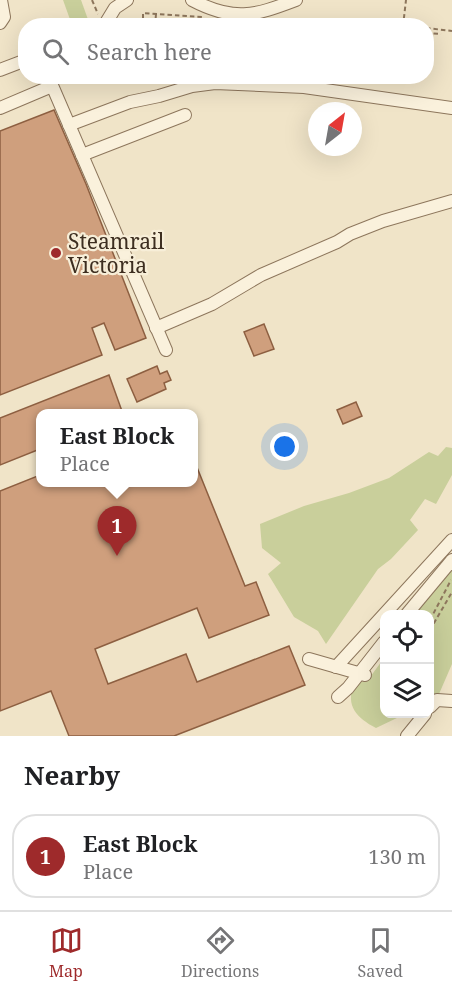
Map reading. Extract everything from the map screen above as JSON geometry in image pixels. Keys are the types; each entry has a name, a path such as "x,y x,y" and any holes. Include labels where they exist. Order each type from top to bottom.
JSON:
{"lane":[{"path":"0,23 4,17 2,0"},
{"path":"106,18 115,8 127,0"},
{"path":"192,0 216,12 254,14 296,0"},
{"path":"0,70 18,63"},
{"path":"0,108 44,84"},
{"path":"51,84 166,350"},
{"path":"69,125 119,105 207,84"},
{"path":"237,84 304,87 452,108"},
{"path":"82,155 184,115"},
{"path":"156,328 212,304 261,275 337,242 350,234 383,221 452,201"},
{"path":"336,667 452,540"},
{"path":"411,610 452,560"},
{"path":"338,697 363,675 380,648"},
{"path":"309,659 363,675"},
{"path":"434,703 437,700 452,701"},
{"path":"407,736 422,718"}],"path":[{"path":"92,0 100,18"},
{"path":"405,18 406,0"},
{"path":"434,29 452,31"},
{"path":"434,34 441,34"},
{"path":"434,611 452,577"},
{"path":"434,622 452,592"}],"green space":[{"path":"63,0 81,0 87,18 69,18"},
{"path":"446,447 452,448 452,475 436,504 425,499 410,520 418,530 391,559 378,569 326,644 318,631 294,617 268,574 281,563 262,548 260,524 304,506 389,478 429,452 438,456"},
{"path":"452,564 452,664 439,694 434,695 434,610 416,610"},
{"path":"380,664 380,718 397,718 376,728 358,715 351,699 354,684 368,680"}],"building":[{"name":"Steamrail Victoria","path":"54,110 86,184 146,338 115,350 104,323 92,328 102,355 0,395 0,131"},
{"path":"264,324 274,349 254,356 244,332"},
{"path":"157,366 160,374 167,371 171,380 164,383 166,389 137,402 127,379"},
{"path":"109,375 121,409 36,409 36,451 0,465 0,418"},
{"path":"356,402 362,416 343,424 337,410"},
{"path":"198,470 245,586 256,582 269,615 209,638 197,608 95,649 108,684 186,654 197,682 289,646 305,685 174,736 69,736 51,691 0,711 0,491 36,477 36,487 198,487"}],"place":[{"name":"Steamrail Victoria","path":"56,253"},
{"name":"East Block","path":"117,556"}]}
